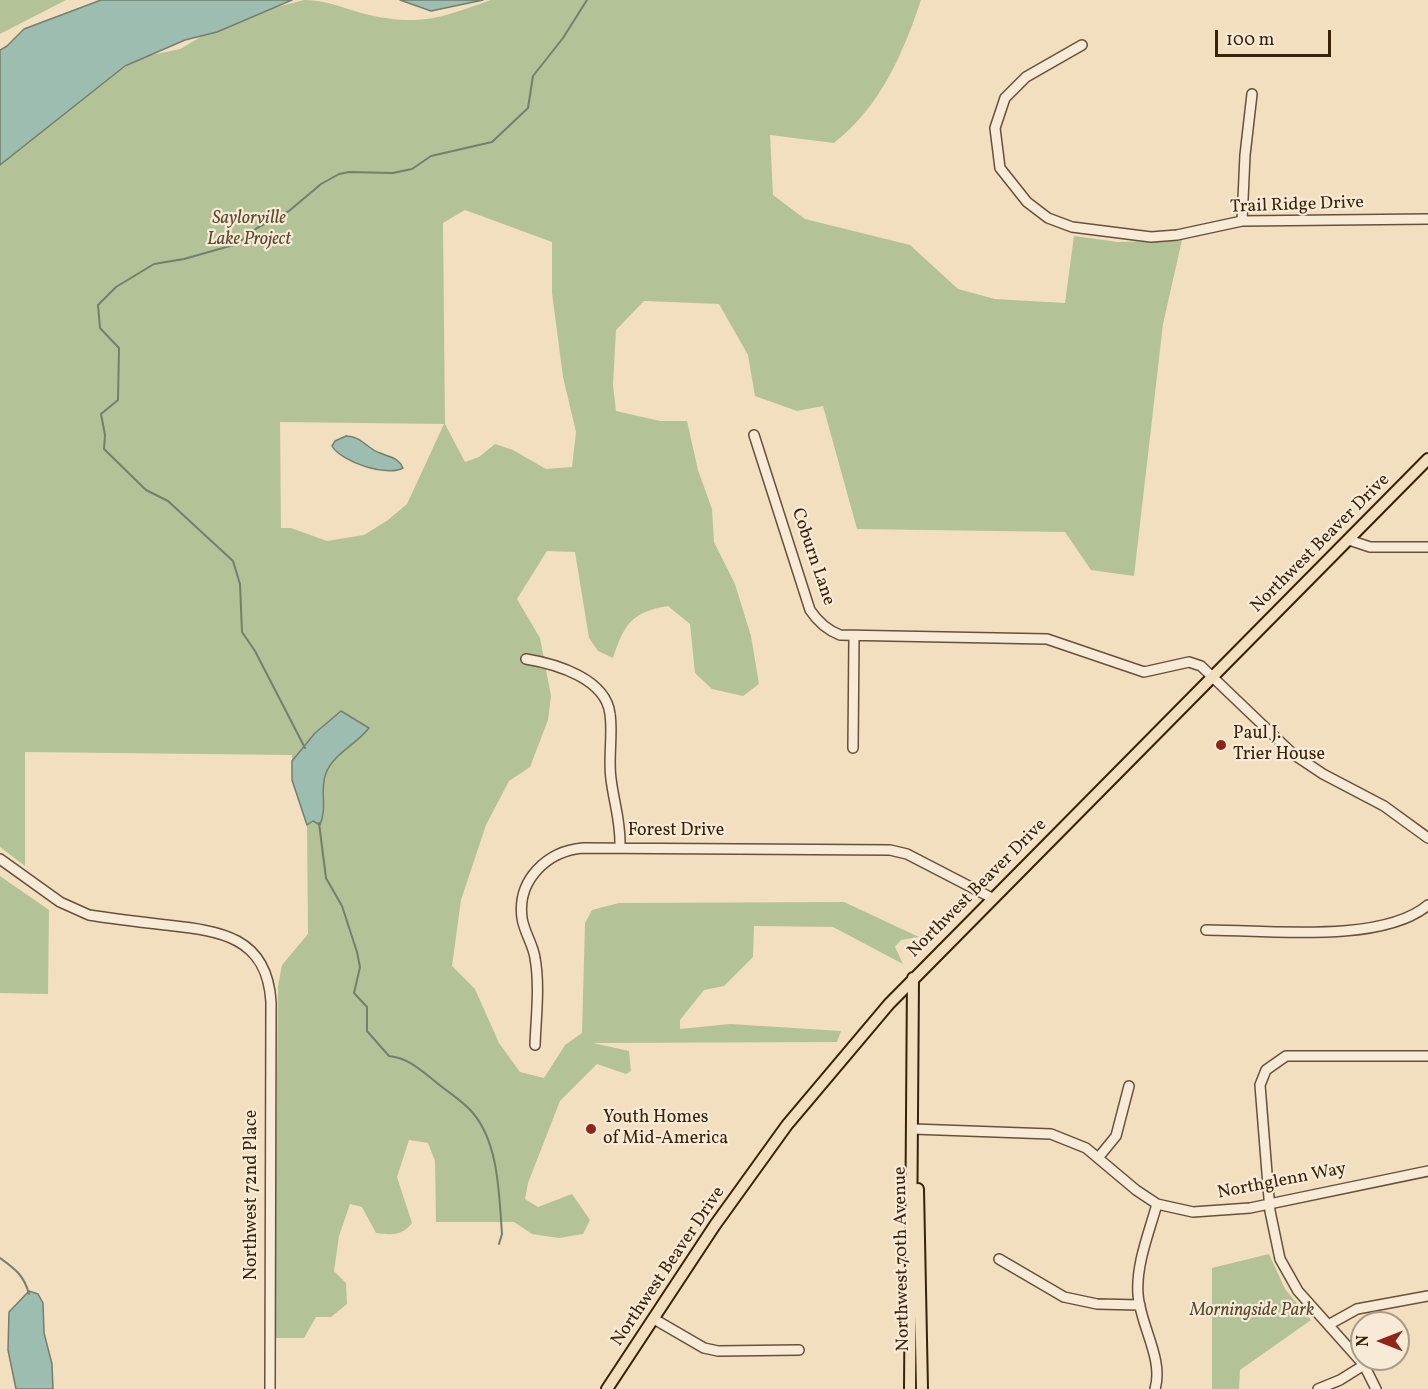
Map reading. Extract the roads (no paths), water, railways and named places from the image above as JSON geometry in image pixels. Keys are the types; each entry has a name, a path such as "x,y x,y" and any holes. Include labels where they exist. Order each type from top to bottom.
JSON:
{"main road":[{"name":"Northwest Beaver Drive","path":"607,1389 716,1225 787,1125 913,978 1428,459"},
{"name":"Northwest 70th Avenue","path":"910,1389 913,978"},
{"name":"Northwest 70th Avenue","path":"913,1129 918,1153 922,1389"}],"street":[{"name":"Trail Ridge Drive","path":"1082,45 1026,77 1005,98 995,129 1000,168 1023,198 1038,211 1060,223 1151,237 1177,236 1242,221 1428,219"},
{"path":"1242,221 1245,155 1252,94"},
{"name":"Coburn Lane","path":"754,435 810,610 824,627 832,632 854,636 1047,639 1136,670 1153,672 1189,662 1201,666 1293,754 1323,774 1384,806 1428,838"},
{"path":"1349,540 1370,547 1428,547"},
{"path":"853,748 854,636"},
{"path":"526,659 558,666 603,693 610,713 611,781 620,817 620,848"},
{"name":"Forest Drive","path":"535,1045 536,967 522,920 525,890 543,863 562,852 584,848 890,849 907,854 992,898"},
{"name":"Northwest 72nd Place","path":"0,859 60,902 88,915 206,930 234,938 246,946 267,976 271,1002 270,1389"},
{"path":"1206,930 1375,929 1415,916 1428,905"},
{"path":"1350,1348 1298,1291 1283,1267 1269,1203 1260,1085 1271,1064 1286,1056 1428,1056"},
{"path":"1098,1158 1116,1136 1129,1086"},
{"name":"Northglenn Way","path":"913,1129 1051,1134 1074,1141 1157,1204 1183,1211 1211,1212 1269,1203 1428,1171"},
{"path":"1155,1389 1157,1371 1140,1305 1138,1273 1157,1204"},
{"path":"999,1259 1064,1297 1097,1304 1140,1305"},
{"path":"1330,1324 1357,1309 1428,1296"},
{"path":"654,1320 704,1348 718,1351 799,1350"},
{"path":"1318,1389 1354,1371"},
{"path":"1367,1371 1376,1389"}],"waterway":[{"path":"305,748 255,651 242,632 240,584 233,561 168,501 146,490 104,449 105,435 101,414 118,400 119,348 100,328 98,305 116,287 154,264 184,259 237,244 257,228 289,211 321,184 339,174 349,172 393,173 412,169 431,156 492,142 528,108 533,76 563,38 587,0"},
{"path":"319,823 326,878 342,906 357,952 360,967 354,993 367,1007 367,1031 389,1056 403,1059 415,1066 460,1100 482,1126 496,1170 502,1234 499,1244"},
{"path":"0,1258 21,1277 29,1294"}],"place":[{"name":"Paul J. Trier House","path":"1221,745"},
{"name":"Youth Homes of Mid-America","path":"591,1129"}],"park label":[{"name":"Saylorville Lake Project","path":"249,230"},
{"name":"Morningside Park","path":"1252,1312"}]}
